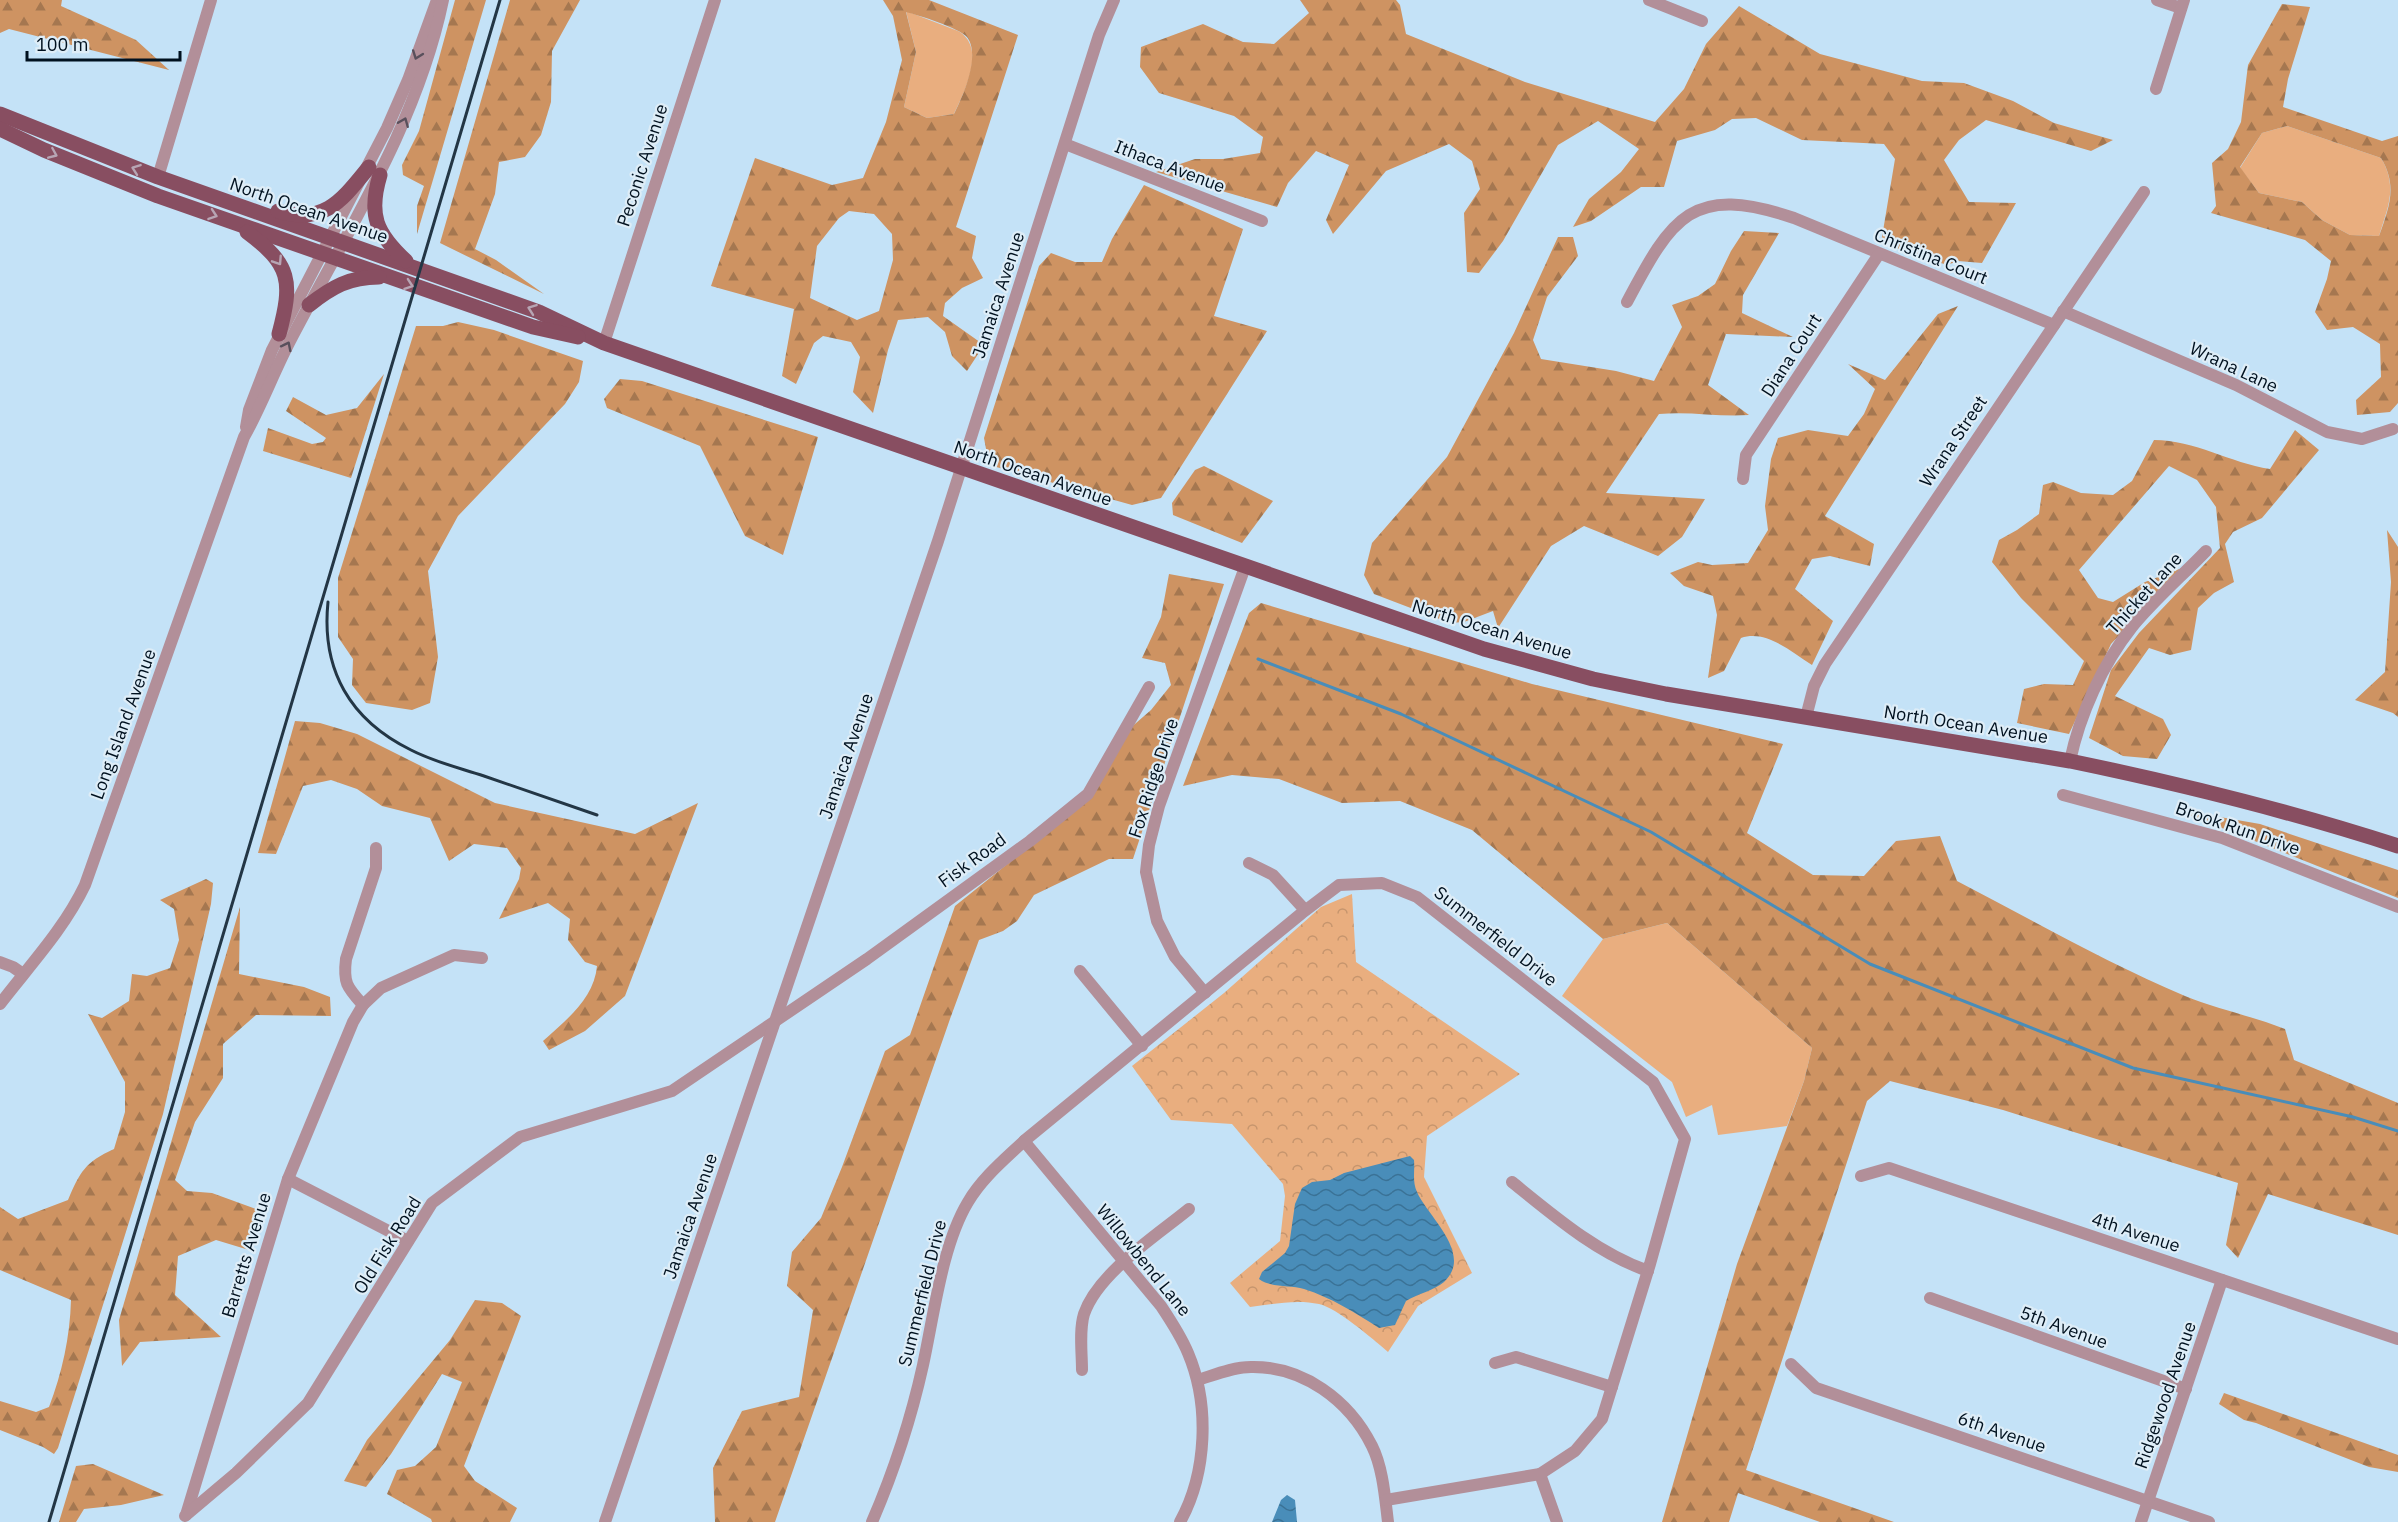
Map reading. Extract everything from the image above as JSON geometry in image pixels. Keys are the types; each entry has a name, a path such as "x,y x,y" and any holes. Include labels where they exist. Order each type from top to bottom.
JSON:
{"main road":[{"name":"North Ocean Avenue","path":"0,114 158,177 539,312 604,343 1447,638 1557,670 1657,692 2070,761 2235,798 2398,846"},
{"name":"North Ocean Avenue","path":"0,129 114,179 234,223 533,327 604,343"},
{"path":"207,195 259,205 288,214 314,214 340,201 374,171"},
{"path":"374,171 377,224 386,241 410,266"},
{"path":"234,223 269,250 286,275 288,297 279,333"},
{"path":"309,305 344,281 366,277 387,277"}],"street":[{"path":"158,177 211,0"},
{"name":"Long Island Avenue","path":"374,171 437,0"},
{"name":"Long Island Avenue","path":"0,1004 66,920 84,885 244,437 249,410 279,333 328,256 374,171 404,124 423,74 443,0"},
{"name":"Peconic Avenue","path":"604,343 715,0"},
{"name":"Jamaica Avenue","path":"605,1522 935,551 1100,35 1114,0"},
{"path":"1649,0 1702,21"},
{"path":"2156,89 2182,4 2157,0"},
{"name":"Ithaca Avenue","path":"1065,144 1262,221"},
{"name":"Wrana Street","path":"1806,717 1814,686 1825,664 2144,192"},
{"name":"Christina Court","path":"1627,302 1669,231 1707,206 1723,203 1741,204 1767,209 1794,218 2054,326"},
{"name":"Diana Court","path":"1743,479 1746,455 1879,254"},
{"name":"Long Island Avenue","path":"244,437 258,412 288,343 309,305 328,256"},
{"name":"Wrana Lane","path":"2063,310 2236,386 2327,432 2362,439 2393,429"},
{"name":"Thicket Lane","path":"2070,761 2079,727 2092,694 2110,659 2133,627 2206,551"},
{"name":"Fox Ridge Drive","path":"1205,993 1175,957 1156,921 1146,872 1149,844 1159,806 1245,567"},
{"name":"Fisk Road","path":"774,1023 1030,841 1088,794 1149,687"},
{"name":"Brook Run Drive","path":"2063,795 2222,838 2398,907"},
{"path":"363,1005 346,987 344,972 346,958 376,868 376,848"},
{"path":"1249,862 1273,875 1305,910"},
{"name":"Summerfield Drive","path":"872,1522 892,1475 908,1425 942,1274 957,1222 968,1200 988,1174 1024,1141 1305,910 1340,885 1382,883 1417,897 1653,1082 1685,1139 1648,1271 1602,1419 1575,1451 1540,1474 1386,1500"},
{"name":"Barretts Avenue","path":"184,1519 288,1179 352,1022 363,1005 381,988 454,955 482,958"},
{"path":"0,962 23,974"},
{"path":"1080,971 1142,1046"},
{"name":"Old Fisk Road","path":"184,1519 236,1473 308,1403 432,1203 520,1137 672,1092 774,1023"},
{"name":"Willowbend Lane","path":"1024,1141 1161,1306 1179,1334 1198,1380 1203,1427 1202,1451 1197,1477 1187,1509 1180,1522"},
{"name":"4th Avenue","path":"1861,1176 1889,1168 2398,1340"},
{"path":"288,1179 408,1242"},
{"path":"1512,1182 1597,1247 1621,1262 1648,1271"},
{"path":"1082,1370 1083,1316 1095,1292 1124,1262 1189,1209"},
{"name":"Ridgewood Avenue","path":"2141,1522 2222,1280"},
{"name":"5th Avenue","path":"1930,1298 2186,1389"},
{"path":"1496,1363 1516,1357 1612,1387"},
{"name":"6th Avenue","path":"1791,1364 1816,1388 2209,1522"},
{"path":"1198,1380 1250,1367 1291,1373 1321,1386 1339,1402 1372,1446 1386,1500 1388,1522"},
{"path":"1540,1474 1557,1522"}],"green space":[{"path":"0,0 62,0 61,6 136,40 169,70 9,29 0,33"},
{"path":"455,0 486,0 417,234 417,206 424,186 403,175 402,165 419,131"},
{"path":"510,0 580,0 552,51 551,102 541,135 525,157 499,162 495,194 475,249 496,260 544,294 440,243"},
{"path":"883,0 929,0 1018,35 956,227 976,236 972,258 983,278 962,288 945,303 943,316 984,345 967,371 952,356 945,332 928,317 898,320 888,350 873,413 853,392 860,357 851,342 823,336 814,343 796,384 782,376 794,309 711,286 755,158 832,185 863,178 886,122 902,60 893,16","holes":["906,12 963,33 971,45 969,76 954,114 927,118 904,107 916,52","849,211 874,214 892,234 893,260 879,311 857,320 810,298 817,246 839,218"]},
{"path":"1300,0 1396,0 1400,5 1406,34 1525,82 1655,122 1684,89 1706,44 1739,6 1820,54 1922,81 1964,83 2013,101 2054,123 2113,140 2091,151 1986,120 1959,140 1944,160 1969,202 2016,203 1982,263 1958,261 1947,265 1881,243 1895,159 1884,144 1802,140 1756,118 1732,119 1715,130 1677,141 1664,187 1641,187 1591,221 1573,227 1589,199 1621,172 1639,149 1598,121 1558,145 1503,241 1479,273 1467,272 1464,213 1480,189 1472,161 1449,144 1386,171 1333,234 1326,220 1349,165 1316,151 1288,183 1277,207 1156,172 1195,159 1223,159 1260,153 1263,137 1234,116 1159,93 1140,67 1141,47 1203,24 1243,42 1274,44 1309,13"},
{"path":"2282,4 2310,7 2288,79 2283,107 2382,141 2398,136 2398,403 2390,412 2357,415 2356,400 2381,377 2380,344 2353,327 2327,330 2315,312 2331,261 2305,240 2211,213 2216,206 2212,163 2228,149 2241,122 2248,65","holes":["2287,126 2381,158 2389,178 2390,197 2379,236 2350,235 2322,220 2302,202 2259,193 2240,167 2262,133"]},
{"path":"906,11 958,31 967,38 971,47 971,70 954,114 927,118 904,107 916,52"},
{"path":"2287,126 2381,158 2389,178 2390,197 2379,236 2350,235 2322,220 2302,202 2259,193 2240,168 2262,133"},
{"path":"1144,185 1243,229 1214,316 1267,331 1161,498 1132,505 989,465 984,438 1039,266 1051,253 1075,262 1102,262 1112,239"},
{"path":"1744,231 1779,233 1743,295 1742,313 1793,337 1726,334 1708,385 1749,415 1659,414 1606,493 1705,499 1682,537 1658,556 1584,526 1551,546 1498,628 1493,611 1464,622 1450,623 1374,594 1364,575 1372,543 1447,457 1514,333 1558,237 1573,237 1578,256 1547,297 1533,340 1541,359 1616,371 1654,381 1682,327 1672,305 1698,296 1715,284 1731,251"},
{"path":"1958,306 1825,516 1874,544 1870,566 1830,556 1812,559 1795,589 1833,621 1812,665 1778,643 1750,636 1741,638 1724,671 1708,678 1717,615 1713,596 1684,586 1670,573 1698,562 1712,565 1748,563 1768,530 1765,506 1771,459 1778,438 1808,430 1848,436 1864,414 1875,389 1848,364 1885,380 1938,314"},
{"path":"458,322 494,330 583,361 579,382 565,404 458,516 428,571 438,657 430,703 412,710 366,703 352,685 353,659 338,637 338,578 416,326 443,326"},
{"path":"384,374 351,478 263,451 268,428 312,444 323,442 326,438 286,411 293,397 326,415 357,408"},
{"path":"620,379 642,381 818,437 783,555 745,536 700,446 607,408 604,399"},
{"path":"2295,430 2319,450 2262,518 2233,532 2225,544 2234,582 2214,593 2198,608 2191,650 2170,655 2149,648 2115,696 2163,719 2171,735 2157,759 2123,756 2089,738 2111,670 2139,633 2220,548 2216,507 2197,480 2169,466 2079,570 2098,598 2113,602 2145,582 2182,568 2111,644 2069,734 2017,723 2024,689 2044,684 2073,685 2084,661 2021,598 1992,562 1999,540 2039,514 2043,485 2053,482 2081,493 2113,495 2132,481 2154,440 2184,444 2270,469"},
{"path":"1204,466 1273,501 1242,543 1173,515 1172,503 1195,470"},
{"path":"2387,530 2398,547 2398,717 2393,713 2355,700 2385,672 2391,582"},
{"path":"1169,574 1224,584 1133,859 1109,859 1034,895 1017,921 1003,931 979,940 775,1522 715,1522 713,1468 742,1411 799,1397 813,1310 787,1286 792,1252 821,1218 885,1051 910,1035 955,906 1091,797 1128,730 1151,710 1171,685 1165,663 1142,658 1161,617"},
{"path":"1261,603 1532,684 1783,744 1747,833 1813,875 1864,876 1896,841 1940,836 1957,881 2156,983 2197,1001 2285,1029 2294,1060 2398,1103 2398,1235 2268,1194 2238,1258 2226,1245 2238,1183 2003,1110 1890,1081 1867,1101 1746,1470 1894,1522 1820,1522 1738,1493 1729,1522 1662,1522 1737,1264 1804,1081 1812,1048 1667,923 1603,939 1472,830 1400,801 1342,803 1279,779 1232,775 1183,786 1249,613"},
{"path":"295,721 320,723 357,734 495,803 635,834 698,803 625,996 585,1031 549,1050 543,1041 585,999 595,978 597,966 585,962 568,940 570,919 548,903 499,919 519,879 521,868 507,848 474,844 449,861 430,818 382,806 357,789 331,780 303,786 276,854 258,853"},
{"path":"2174,809 2260,824 2398,870 2398,898"},
{"path":"206,879 213,883 211,904 163,1114 58,1448 54,1454 43,1447 0,1430 0,1401 36,1412 49,1407 64,1355 71,1300 0,1270 0,1207 18,1219 68,1200 76,1182 90,1163 114,1149 125,1112 125,1082 88,1014 102,1018 129,1001 132,974 147,976 170,968 179,940 174,909 160,900"},
{"path":"1352,894 1356,962 1520,1074 1427,1136 1424,1177 1472,1273 1418,1306 1388,1352 1345,1318 1319,1304 1293,1302 1250,1307 1230,1283 1280,1241 1285,1196 1283,1184 1232,1124 1171,1120 1132,1066 1224,993 1321,907"},
{"path":"240,907 239,974 304,987 330,997 331,1016 256,1015 223,1044 223,1078 195,1122 175,1180 187,1191 212,1193 264,1212 249,1250 216,1240 178,1256 175,1295 221,1337 140,1342 122,1366 119,1320"},
{"path":"1667,923 1812,1048 1804,1081 1787,1126 1718,1135 1712,1105 1686,1117 1672,1082 1562,996 1603,939"},
{"path":"475,1300 502,1303 521,1316 464,1466 475,1481 517,1508 510,1522 432,1522 431,1519 387,1494 397,1470 415,1466 436,1447 462,1382 442,1374 391,1454 366,1487 344,1481 367,1440 450,1340"},
{"path":"2224,1393 2398,1455 2398,1472 2369,1467 2244,1420 2219,1404"},
{"path":"93,1464 164,1495 121,1505 84,1509 76,1522 59,1522 76,1466"}],"water":[{"path":"1410,1156 1414,1160 1415,1188 1446,1236 1452,1248 1454,1260 1452,1271 1444,1282 1406,1301 1395,1325 1379,1328 1324,1297 1299,1288 1269,1284 1259,1279 1262,1272 1285,1253 1289,1246 1295,1204 1302,1188 1312,1182 1330,1180 1344,1173"},
{"path":"1287,1495 1295,1500 1297,1522 1272,1522 1281,1500"}],"waterway":[{"path":"1258,659 1401,714 1651,832 1870,964 2133,1068 2353,1117 2398,1131"}],"railway":[{"path":"49,1522 500,0"},
{"path":"328,602 329,650 335,671 356,708 371,724 390,738 429,758 597,815"}]}
